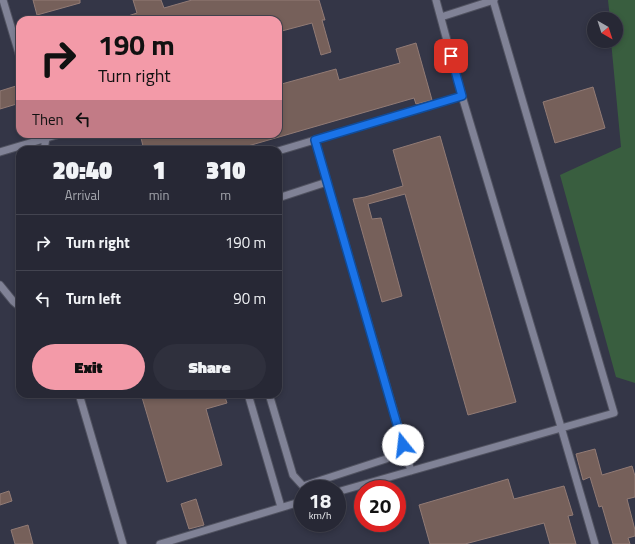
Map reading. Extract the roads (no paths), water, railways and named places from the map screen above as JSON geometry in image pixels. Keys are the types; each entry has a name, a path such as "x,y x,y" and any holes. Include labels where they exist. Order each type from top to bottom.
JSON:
{"lane":[{"path":"3,0 16,44"},
{"path":"436,0 462,96 562,427 595,544"},
{"path":"346,489 614,413 494,0 441,16"},
{"path":"282,150 462,96"},
{"path":"20,146 46,138 45,146"},
{"path":"315,140 411,471"},
{"path":"0,152 16,147"},
{"path":"282,197 327,182"},
{"path":"0,285 16,304"},
{"path":"80,398 123,544"},
{"path":"249,398 281,507"},
{"path":"270,398 293,475 303,486 386,459 403,445"},
{"path":"160,544 294,503"}]}
